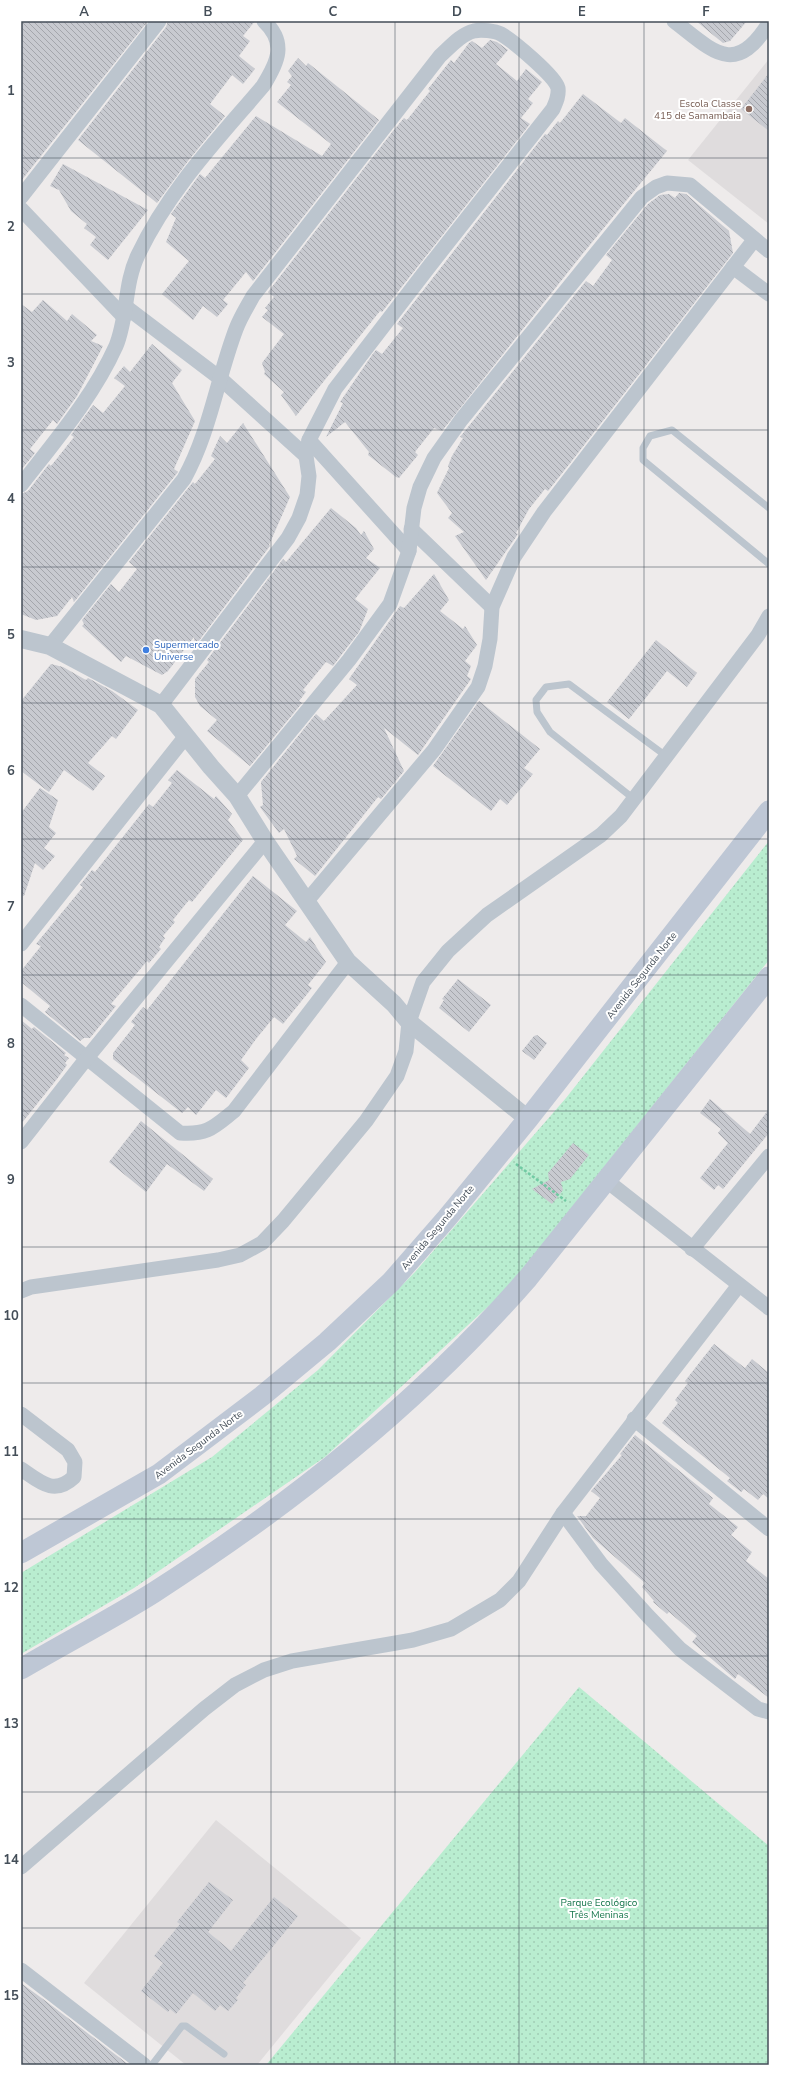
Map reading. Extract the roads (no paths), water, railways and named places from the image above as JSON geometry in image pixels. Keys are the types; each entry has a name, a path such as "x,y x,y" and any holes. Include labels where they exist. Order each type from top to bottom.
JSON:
{"main road":[{"name":"Avenida Segunda Norte","path":"21,1553 159,1474 262,1396 327,1342 391,1282 447,1218 528,1119 769,811"},
{"path":"21,1669 151,1594 231,1541 323,1474 399,1410 501,1309 607,1182 769,977"}],"street":[{"path":"21,198 159,21"},
{"path":"21,485 83,404 96,384 116,344 125,312 128,285 137,256 171,196 263,86 273,70 279,52 277,38 264,21"},
{"path":"674,21 709,48 722,55 743,52 753,45 769,22"},
{"path":"50,646 184,479 195,458 236,328 253,296 440,56 472,26 500,33 520,47 551,77 558,87 558,96 553,109 431,264 336,389 309,440 306,456 309,476 307,495 299,518 288,538 161,705"},
{"path":"237,796 349,660 390,604 409,551 411,529 420,487 434,458 513,355 642,196 656,187 667,183 690,185 769,251"},
{"path":"21,209 125,312 221,379 306,456"},
{"path":"306,902 434,750 478,687 485,666 490,639 492,607 514,557 544,512 754,240"},
{"path":"733,267 769,294"},
{"path":"309,440 409,551"},
{"path":"411,529 492,607"},
{"path":"21,1291 30,1287 218,1260 240,1255 262,1243 283,1221 366,1122 392,1083 406,1051 409,1022 423,982 448,951 487,915 601,835 621,816 753,641 769,616"},
{"path":"21,639 50,646 161,705 237,796 265,841 348,962 394,1004 409,1022 528,1119"},
{"path":"21,944 186,736"},
{"path":"21,1142 86,1058 265,841"},
{"path":"21,1005 180,1133 196,1134 214,1127 234,1111 348,962"},
{"path":"692,1249 769,1156"},
{"path":"607,1182 769,1308"},
{"path":"21,1867 204,1709 235,1685 264,1670 292,1661 413,1640 451,1629 500,1600 519,1581 563,1513 634,1419 739,1285"},
{"path":"21,1414 68,1450 75,1462 74,1477 66,1485 57,1487 40,1482 21,1469"},
{"path":"634,1419 769,1528"},
{"path":"563,1513 601,1564 680,1649 758,1709 769,1712"},
{"path":"21,1970 144,2065"}],"lane":[{"path":"769,508 672,430 650,436 643,448 643,460 769,564"},
{"path":"634,799 550,732 537,712 536,700 546,687 569,684 666,756"},
{"path":"152,2065 182,2026 186,2026 224,2054"}],"place":[{"name":"Escola Classe 415 de Samambaia","path":"749,109"},
{"name":"Supermercado Universe","path":"146,650"}],"park label":[{"name":"Parque Ecológico Três Meninas","path":"599,1908"}]}
